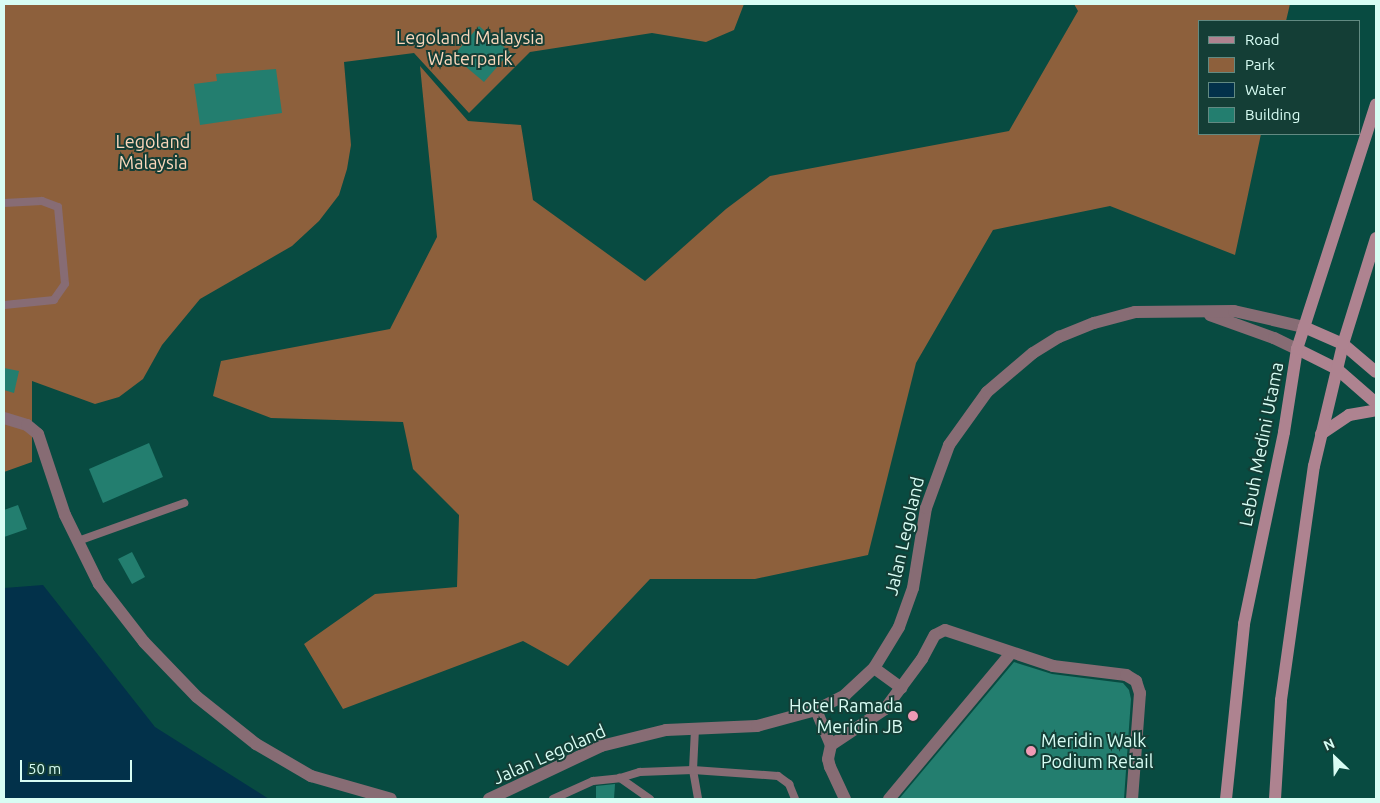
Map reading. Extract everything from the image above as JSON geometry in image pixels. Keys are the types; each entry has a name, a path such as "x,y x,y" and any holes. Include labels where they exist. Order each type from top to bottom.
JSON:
{"main road":[{"name":"Lebuh Medini Utama","path":"1226,799 1244,624 1284,432 1297,349 1376,104"},
{"path":"1274,799 1280,700 1321,434 1343,344 1376,238"},
{"path":"1304,327 1343,344 1376,372"},
{"path":"1297,349 1337,369 1376,403"},
{"path":"1321,434 1349,415 1376,410"}],"street":[{"name":"Jalan Legoland","path":"489,799 601,746 666,730 757,726 816,710 845,695 874,668 899,627 913,588 935,476 949,444 987,392 1032,353 1094,323 1135,312 1234,312 1304,327"},
{"name":"Jalan Legoland","path":"1203,313 1274,338 1297,349"},
{"path":"4,418 27,425 38,434 65,514 99,584 144,642 197,697 256,744 311,776 391,799"},
{"path":"831,745 885,709 902,688 940,632 951,631 1053,666 1126,675 1136,681 1140,693 1132,799"},
{"path":"889,799 1011,653"},
{"path":"874,668 902,688"},
{"path":"816,710 831,745 828,759 845,799"}],"lane":[{"path":"4,203 42,201 58,207 65,284 62,293 50,302 4,304"},
{"path":"78,541 184,503"},
{"path":"695,729 693,770 698,799"},
{"path":"553,799 593,781 620,778 640,772 693,770 778,776 789,784 795,799"},
{"path":"620,778 650,799"}],"green space":[{"name":"Legoland Malaysia","path":"4,4 744,4 734,30 706,42 652,33 530,52 469,113 414,53 344,62 351,145 347,169 339,195 319,221 292,246 200,299 162,345 143,379 119,397 95,404 32,381 32,462 4,472"},
{"path":"1074,4 1290,4 1286,20 1198,20 1198,135 1261,135 1235,255 1110,206 993,230 916,363 868,555 755,579 650,579 568,666 523,641 343,709 304,644 375,594 457,587 459,515 413,469 403,422 271,418 213,396 221,361 390,329 437,237 420,66 468,121 521,125 533,200 645,281 726,209 770,176 1009,131 1078,11"}],"water":[{"path":"43,585 155,727 269,799 4,799 4,588"}],"building":[{"path":"479,26 510,52 484,82 453,56"},
{"path":"276,69 282,113 200,125 194,84 217,81 216,74"},
{"path":"4,368 19,371 14,393 4,390"},
{"path":"149,443 163,477 103,503 89,469"},
{"path":"18,505 27,529 4,537 4,510"},
{"path":"132,552 145,577 132,584 118,559"},
{"name":"Meridin Walk Podium Retail","path":"1014,662 1052,674 1123,683 1129,690 1131,699 1124,799 899,799"},
{"path":"615,784 614,799 596,799 596,786"}],"place":[{"name":"Hotel Ramada Meridin JB","path":"913,716"},
{"name":"Meridin Walk Podium Retail","path":"1031,751"}],"park label":[{"name":"Legoland Malaysia Waterpark","path":"470,48"}]}
